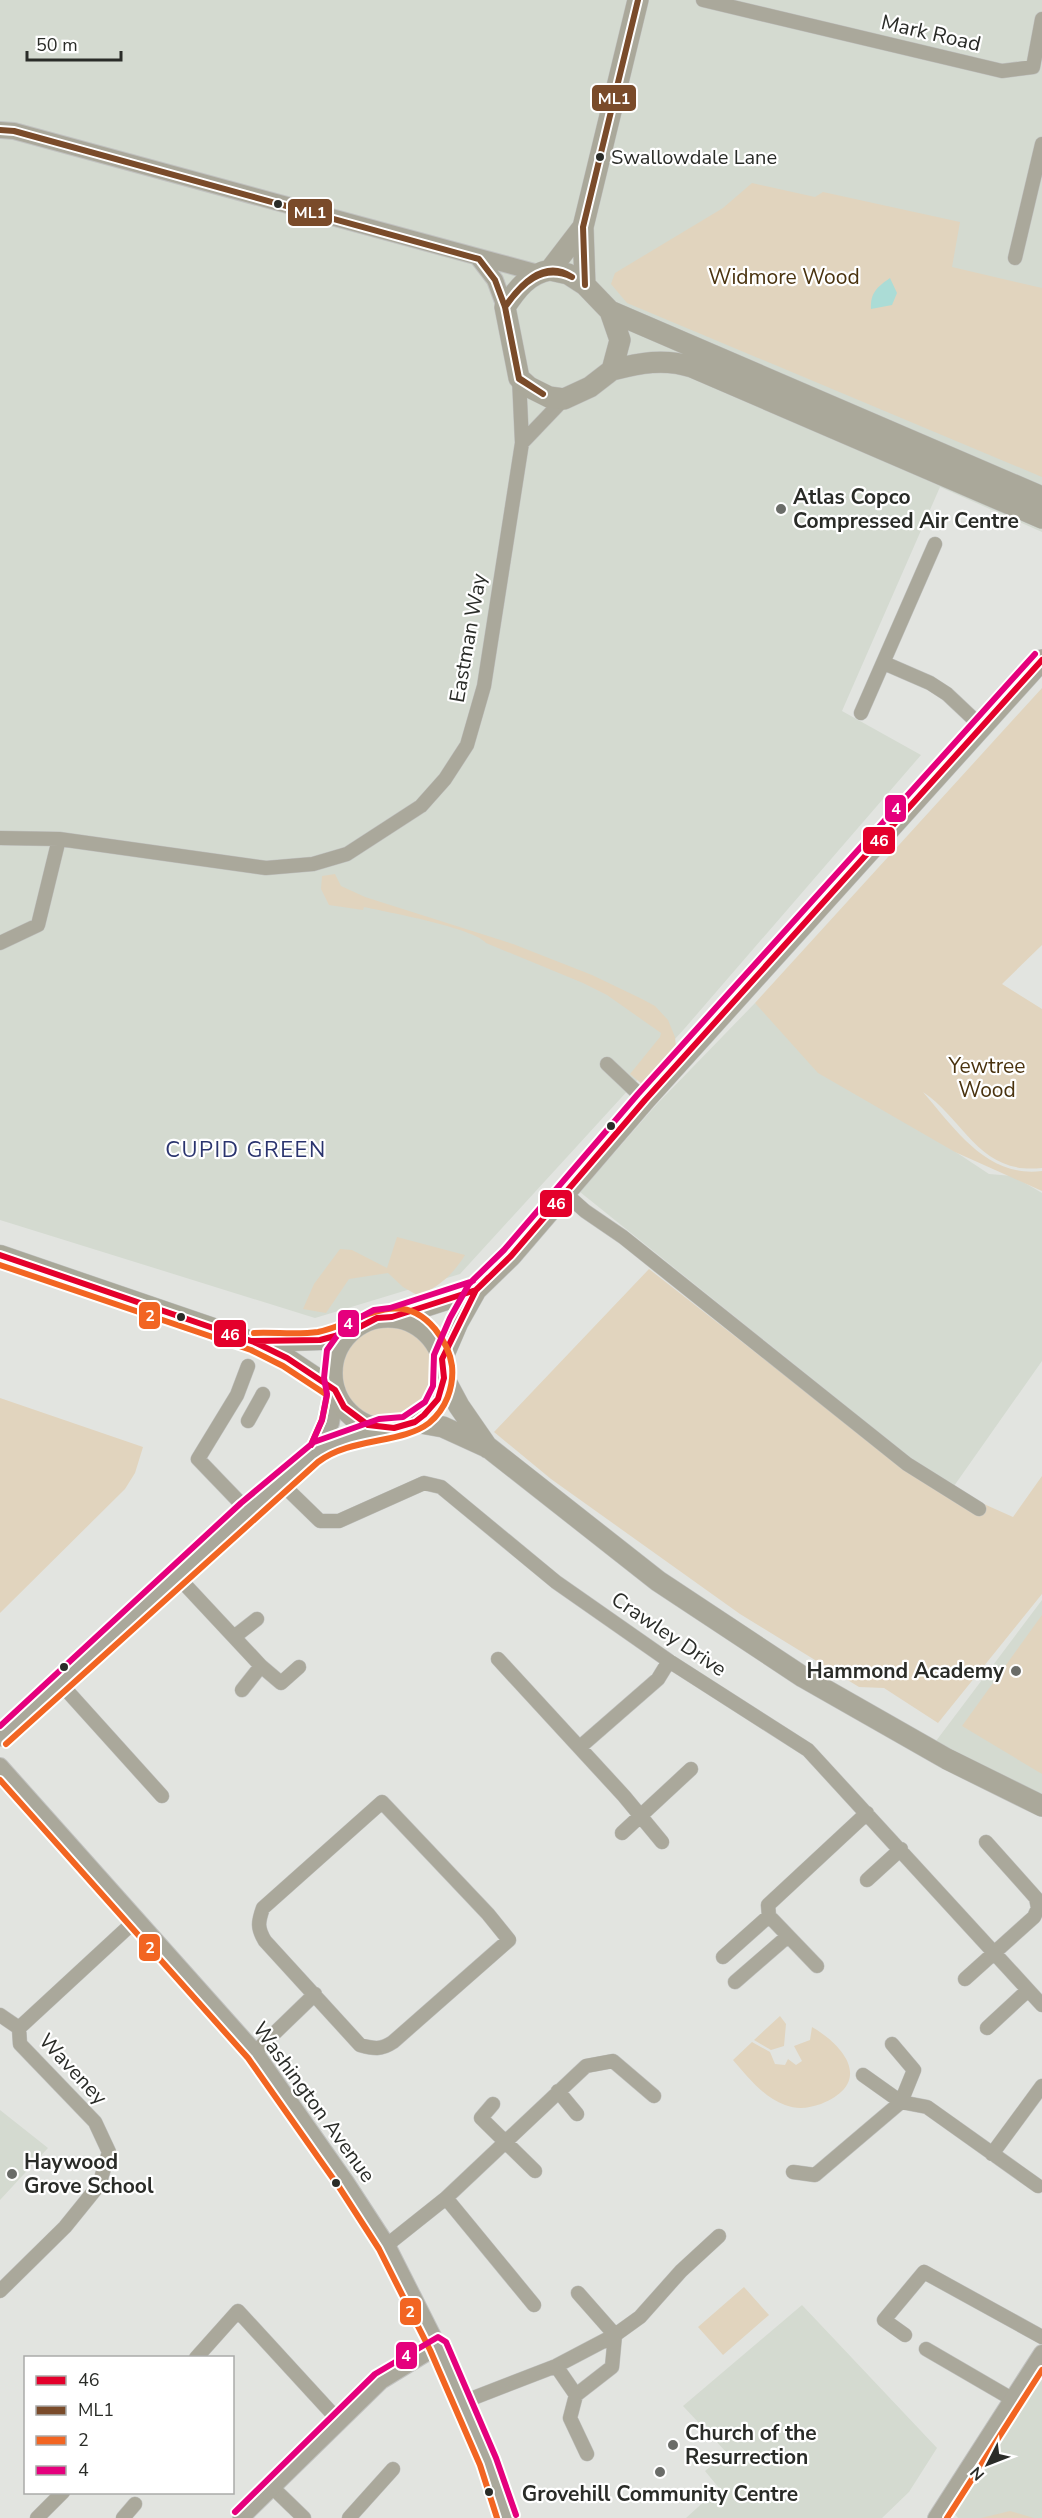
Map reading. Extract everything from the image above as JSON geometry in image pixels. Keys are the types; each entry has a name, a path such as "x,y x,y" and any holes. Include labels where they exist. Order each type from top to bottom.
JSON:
{"main road":[{"path":"585,285 583,227 638,0"},
{"path":"583,227 544,271 519,287 505,307 519,378 541,393 564,399 590,387 612,370 646,361 675,361 1042,518"},
{"path":"544,271 568,274 585,285 610,311 1042,497"},
{"path":"610,311 620,340 612,370"},
{"path":"967,464 1042,489"},
{"path":"0,1256 254,1342 288,1358 336,1392 355,1418 382,1428 394,1428 415,1422 432,1408 442,1388 443,1368 458,1322 476,1290 511,1256 645,1100 1042,658"},
{"path":"336,1392 333,1365 342,1342 362,1323 392,1317 476,1290"},
{"path":"392,1317 409,1321 424,1330 435,1343 459,1406 489,1448"},
{"path":"254,1342 320,1340 350,1332"},
{"path":"415,1422 443,1427 489,1448 658,1581 802,1677 956,1764 1042,1806"}],"street":[{"name":"Mark Road","path":"703,0 1002,71 1033,67"},
{"path":"1042,19 1033,67 1042,79"},
{"path":"0,130 14,131 479,259 544,271"},
{"path":"1015,258 1042,144"},
{"path":"479,259 495,280 505,307"},
{"name":"Eastman Way","path":"0,838 59,839 266,868 313,864 347,854 421,806 445,779 467,745 484,686 522,443 519,378"},
{"path":"522,443 564,399"},
{"path":"861,713 935,544"},
{"path":"884,663 930,683 947,694 982,727"},
{"path":"0,943 38,925 59,839"},
{"path":"607,1064 645,1100"},
{"path":"566,1194 907,1464 979,1509"},
{"path":"247,1510 198,1459 237,1395 248,1366"},
{"path":"319,1449 331,1423 336,1392"},
{"path":"248,1421 263,1394"},
{"path":"237,1395 255,1408"},
{"path":"0,1738 247,1510 319,1449 382,1428"},
{"name":"Crawley Drive","path":"281,1483 320,1521 339,1521 424,1483 441,1487 556,1582 669,1661 808,1750 1042,2005"},
{"path":"177,1576 261,1666 281,1683 299,1667"},
{"path":"234,1637 257,1619"},
{"path":"498,1659 662,1842"},
{"path":"580,1748 658,1679 669,1661"},
{"path":"242,1690 261,1666"},
{"path":"60,1683 162,1796"},
{"name":"Washington Avenue","path":"0,1766 255,2052 346,2182 387,2245 438,2346 488,2462 507,2518"},
{"path":"622,1833 691,1769"},
{"path":"382,1802 488,1914 509,1940 383,2049 360,2045 315,1994 259,1932 258,1923 263,1908 382,1802"},
{"path":"817,1966 769,1916 768,1905 867,1813"},
{"path":"965,1979 1034,1917 1038,1908 1036,1898 986,1842"},
{"path":"867,1880 901,1849"},
{"path":"723,1957 769,1916"},
{"name":"Waveney","path":"0,2290 65,2227 99,2185 109,2152 95,2122 20,2044 19,2028 138,1919"},
{"path":"735,1982 788,1936"},
{"path":"987,2028 1028,1990"},
{"path":"255,2052 315,1994"},
{"path":"0,2015 19,2028"},
{"path":"793,2172 815,2175 902,2102 914,2070 892,2044"},
{"path":"387,2245 446,2198 503,2141 586,2066 613,2061 654,2096"},
{"path":"863,2075 902,2102 927,2107 1038,2186"},
{"path":"992,2154 1042,2086"},
{"path":"558,2091 577,2114"},
{"path":"493,2104 481,2118 535,2171"},
{"path":"446,2198 534,2305"},
{"path":"463,2402 556,2366 615,2335 640,2317 681,2271 719,2236"},
{"path":"905,2335 884,2320 924,2272 1042,2337"},
{"path":"578,2293 615,2335 612,2367 576,2395 570,2418 587,2454"},
{"path":"198,2356 238,2312 339,2421"},
{"path":"241,2518 381,2381 438,2346"},
{"path":"926,2349 1012,2399"},
{"path":"936,2518 1042,2353"},
{"path":"556,2366 576,2395"},
{"path":"349,2518 393,2469"},
{"path":"272,2487 304,2518"},
{"path":"44,2515 62,2494"},
{"path":"123,2518 135,2504"}],"shaded area":[{"path":"0,0 1042,0 1042,532 940,487 842,711 921,755 685,1028 460,1274 315,1318 0,1220"},
{"path":"755,1003 783,1019 924,1131 989,1174 1013,1176 1042,1193 1042,1361 954,1486 912,1459 580,1192 657,1104"},
{"name":"Hammond Academy","path":"1042,1600 1042,1794 1023,1787 936,1741"},
{"name":"Haywood Grove School","path":"0,2110 48,2148 0,2200"},
{"path":"802,2305 937,2448 909,2492 882,2518 686,2518 719,2488 705,2471 727,2453 683,2406"},
{"path":"1042,2376 1042,2518 958,2518 952,2511"}],"green space":[{"name":"Widmore Wood","path":"752,183 815,197 823,192 960,222 952,267 1042,288 1042,477 627,303 611,284 615,273 723,208"},
{"name":"Yewtree Wood","path":"1042,688 1042,945 1002,984 1042,1009 1042,1168 1021,1168 1003,1163 988,1154 923,1092 960,1135 989,1159 1005,1167 1022,1171 1042,1171 1042,1191 955,1152 818,1073 755,1003"},
{"path":"335,874 341,886 365,897 513,944 592,975 642,999 655,1006 668,1020 675,1037 676,1047 643,1085 630,1074 661,1033 607,995 486,943 478,937 448,926 364,907 363,910 329,905 321,889 322,876"},
{"path":"397,1237 465,1255 445,1279 432,1289 417,1295 403,1287 388,1273 349,1279 326,1313 303,1309 314,1284 340,1249 352,1250 387,1268"},
{"path":"649,1269 903,1468 1013,1517 1042,1476 1042,1594 938,1723 884,1688 859,1687 740,1614 551,1479 494,1432"},
{"path":"388,1327 406,1330 422,1340 432,1356 435,1374 432,1392 422,1408 406,1418 388,1421 370,1418 354,1408 344,1392 341,1374 344,1356 354,1340 370,1330"},
{"path":"0,1398 143,1447 135,1473 125,1489 0,1613"},
{"name":"Hammond Academy","path":"1042,1615 1042,1774 962,1726"},
{"path":"780,2016 786,2024 784,2046 771,2050 754,2040"},
{"path":"812,2027 835,2045 849,2065 850,2076 846,2086 837,2095 821,2104 799,2108 777,2101 756,2086 733,2060 752,2042 770,2052 775,2064 785,2065 788,2059 796,2065 802,2061 794,2046 810,2040"},
{"path":"744,2287 769,2315 723,2355 698,2327"},
{"path":"1010,2511 1034,2518 981,2518"}],"water":[{"path":"890,278 897,293 892,305 871,309 875,291"}],"transit line":[{"name":"ML1","path":"585,285 583,227 638,0"},
{"name":"ML1","path":"0,130 14,131 479,259 495,280 505,307"},
{"name":"ML1","path":"505,307 525,283 542,272 562,272 572,277"},
{"name":"ML1","path":"505,307 533,278 551,273 561,273 572,277"},
{"name":"ML1","path":"505,307 519,378 543,394"},
{"name":"ML1","path":"505,307 519,379 543,394"},
{"name":"4","path":"0,1726 241,1503 314,1442 379,1419 403,1417 425,1402 433,1386 434,1355 450,1318 469,1284 504,1250 638,1094 1035,654"},
{"name":"46","path":"0,1255 254,1342 287,1358 335,1390 344,1407 368,1425 394,1428 415,1422 438,1399 444,1378 442,1359 476,1290 511,1256 645,1100 1042,660"},
{"name":"2","path":"0,1265 251,1350 283,1366 327,1395 322,1420 311,1445"},
{"name":"46","path":"252,1341 320,1340 350,1332 377,1318 392,1317 476,1290 488,1278"},
{"name":"4","path":"311,1445 322,1420 327,1394 324,1378 327,1350 344,1326 374,1310 390,1308 473,1281"},
{"name":"2","path":"6,1744 318,1462 345,1448 418,1430 435,1417 448,1397 452,1382 452,1366 444,1342 435,1329 421,1316 407,1310 378,1311 318,1332 254,1333"},
{"name":"2","path":"0,1780 248,2058 339,2187 379,2249 430,2350 480,2465 497,2518"},
{"name":"4","path":"235,2512 375,2374 438,2337 446,2342 496,2458 516,2515"},
{"name":"2","path":"947,2518 1042,2370"}],"place":[{"name":"Swallowdale Lane","path":"600,157"},
{"name":"Atlas Copco Compressed Air Centre","path":"781,509"},
{"name":"Hammond Academy","path":"1016,1671"},
{"name":"Haywood Grove School","path":"12,2174"},
{"name":"Church of the Resurrection","path":"673,2445"},
{"name":"Grovehill Community Centre","path":"660,2472"}],"district":[{"name":"CUPID GREEN","path":"246,1149"}]}
